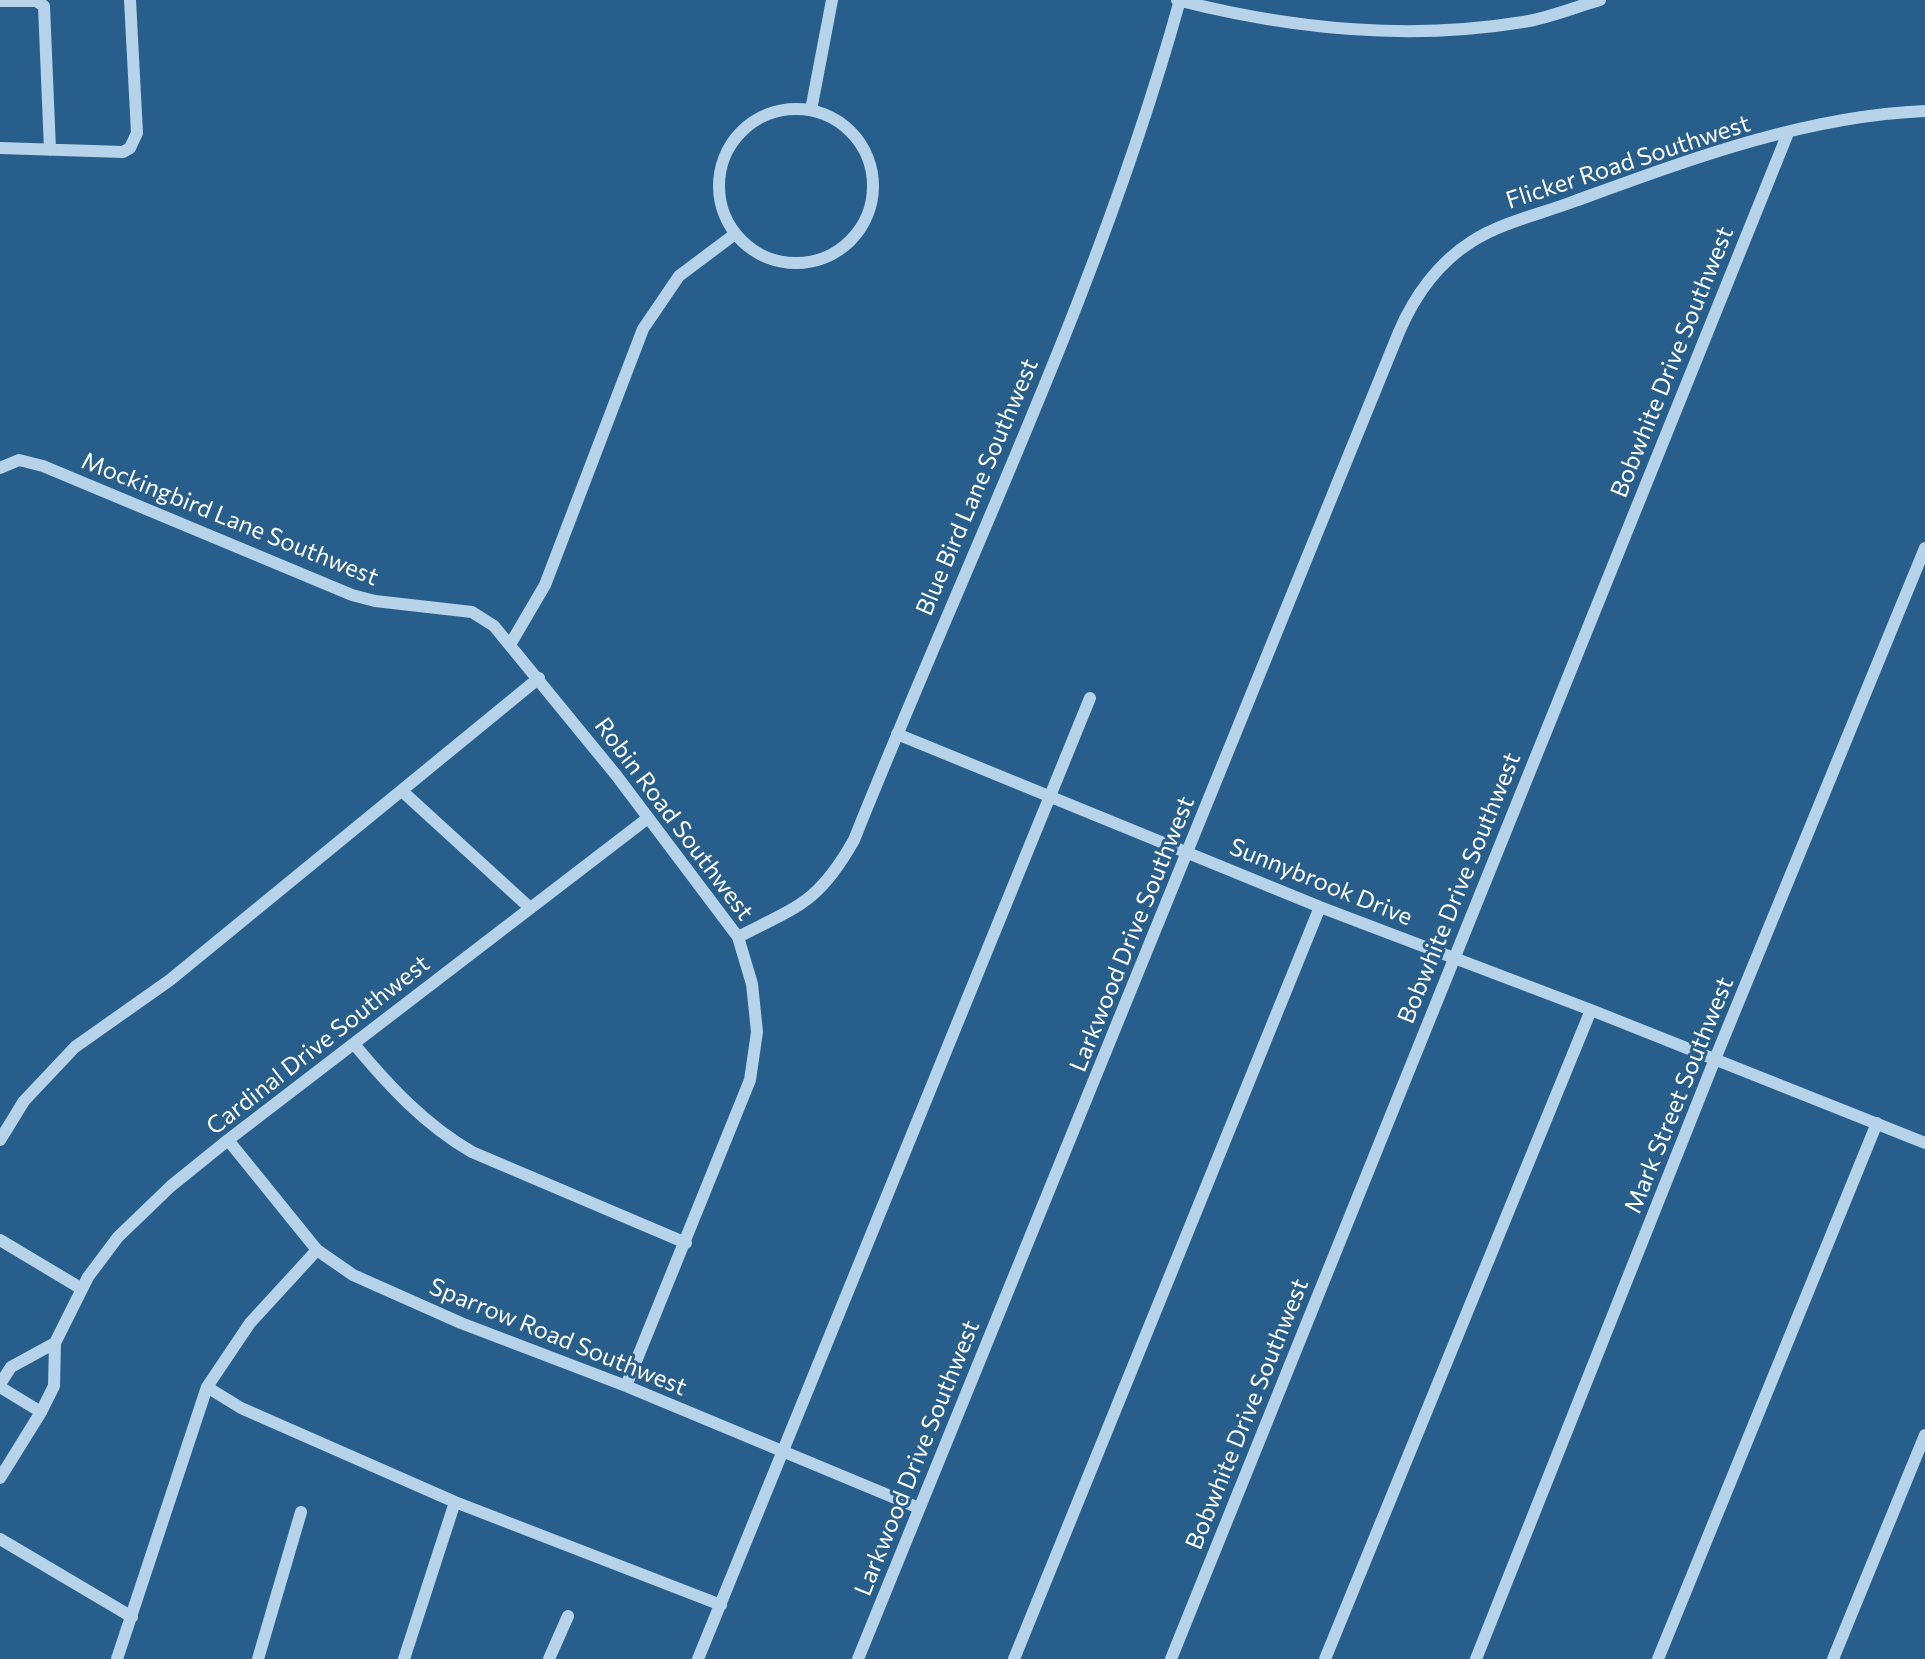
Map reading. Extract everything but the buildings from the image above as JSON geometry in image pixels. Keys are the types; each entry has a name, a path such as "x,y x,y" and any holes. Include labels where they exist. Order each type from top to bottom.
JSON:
{"street":[{"path":"0,148 123,152 135,142 130,0"},
{"path":"811,110 832,0"},
{"path":"1179,0 1233,14 1310,26 1396,31 1439,31 1525,22 1600,0"},
{"name":"Blue Bird Lane Southwest","path":"738,937 807,902 827,884 854,840 1044,384 1138,144 1179,0"},
{"path":"0,1 36,1 44,6 50,150"},
{"path":"791,108 811,110 839,120 859,139 870,163 874,190 868,216 853,239 832,255 806,263 779,262 754,252 734,234 723,213 718,189 721,166 731,144 747,125 767,113 791,108"},
{"name":"Flicker Road Southwest","path":"1471,242 1500,227 1669,166 1857,116 1925,111"},
{"name":"Bobwhite Drive Southwest","path":"1171,1659 1788,133"},
{"path":"511,643 545,585 643,329 679,276 734,234"},
{"name":"Larkwood Drive Southwest","path":"858,1659 1409,310 1437,272 1471,242"},
{"name":"Mockingbird Lane Southwest","path":"0,468 19,460 43,466 352,595 400,604 448,607"},
{"name":"Mark Street Southwest","path":"1476,1659 1715,1059 1925,548"},
{"name":"Robin Road Southwest","path":"448,607 472,612 494,626 511,643 738,937 752,984 757,1032 750,1080 626,1386"},
{"path":"0,1140 24,1101 75,1047 170,980 539,678"},
{"path":"698,1659 1090,698"},
{"name":"Sunnybrook Drive","path":"897,734 1189,851 1320,907 1591,1010 1925,1143"},
{"path":"402,791 529,907"},
{"name":"Cardinal Drive Southwest","path":"0,1478 54,1386 55,1343 82,1289 118,1237 170,1186 228,1140 648,818"},
{"path":"1014,1659 1320,907"},
{"path":"1325,1659 1591,1010"},
{"path":"354,1044 401,1098 448,1138 472,1152 685,1243"},
{"path":"1658,1659 1877,1124"},
{"name":"Sparrow Road Southwest","path":"228,1140 317,1250 353,1275 461,1323 626,1386 919,1508"},
{"path":"0,1240 82,1289"},
{"path":"117,1659 178,1467 207,1387 250,1323 317,1250"},
{"path":"41,1412 0,1385 6,1363 55,1343"},
{"path":"207,1387 241,1408 455,1502 720,1605"},
{"path":"1833,1659 1925,1435"},
{"path":"404,1659 455,1502"},
{"path":"258,1659 301,1512"},
{"path":"0,1539 132,1616"},
{"path":"549,1659 568,1616"}]}
